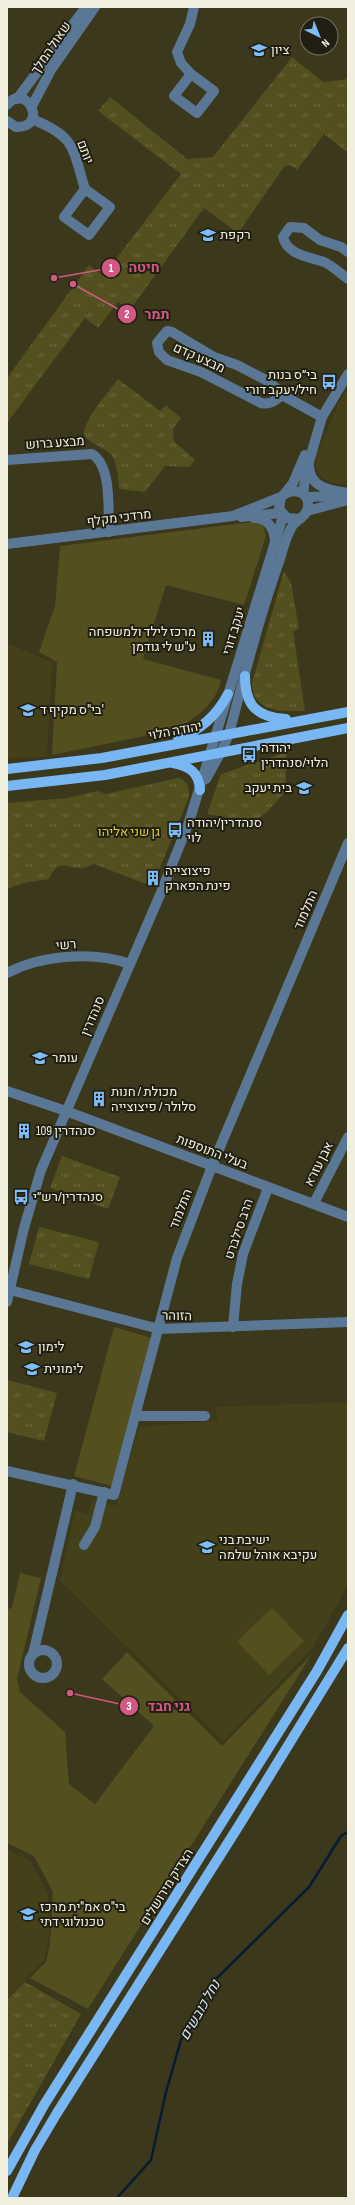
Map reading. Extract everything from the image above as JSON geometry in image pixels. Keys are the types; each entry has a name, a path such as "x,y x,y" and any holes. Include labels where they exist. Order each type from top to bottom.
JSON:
{"main road":[{"path":"245,676 247,696 258,712 270,717 298,720"},
{"path":"165,746 208,722 221,708 228,694"},
{"name":"יהודה הלוי","path":"7,769 62,764 348,712"},
{"path":"7,786 64,781 167,763 348,728"},
{"path":"167,763 185,766 192,770 198,778 200,790"},
{"name":"הצדיק מירושלים","path":"7,2171 44,2105 317,1672 348,1616"},
{"path":"12,2198 35,2150 57,2113 238,1828 348,1648"}],"street":[{"name":"שאול המלך","path":"10,102 86,7"},
{"name":"שאול המלך","path":"32,106 46,76 95,7"},
{"path":"191,74 181,63 177,52 190,24 194,7"},
{"path":"7,133 16,127 25,126 32,119 32,106 25,100 10,102"},
{"name":"יותם","path":"32,119 59,132 70,144 85,189"},
{"path":"7,121 16,127"},
{"path":"85,189 110,207 89,235 64,217 85,189"},
{"path":"347,277 325,262 309,258 293,251 284,242 283,237 290,227 296,226 304,228 320,240 341,247 348,252"},
{"name":"מבצע קדם","path":"282,395 276,401 267,404 251,399 201,372 167,360 159,352 157,343 167,331 172,332 214,357 237,365 264,379 275,387 282,395 322,417"},
{"path":"348,374 322,417 309,466 310,474 316,484 326,489 348,494"},
{"path":"316,436 292,483 283,495 279,505 282,514 291,520 348,500"},
{"path":"304,515 308,502 305,495 304,480 314,448"},
{"name":"מבצע ברוש","path":"7,460 92,454 99,458 105,472 109,532"},
{"path":"283,495 294,490 305,495 318,498 348,494"},
{"name":"מרדכי מקלף","path":"233,516 283,495"},
{"name":"מרדכי מקלף","path":"7,544 233,516 246,517 282,514"},
{"name":"יעקב דורי","path":"209,755 275,545 282,514"},
{"name":"יעקב דורי","path":"221,752 229,734 280,559 292,526 304,515"},
{"path":"246,517 262,518 268,522 274,532 275,545"},
{"name":"סנהדרין","path":"200,790 221,752"},
{"name":"סנהדרין","path":"7,1302 32,1199 41,1170 160,895 200,790 209,755"},
{"name":"התלמוד","path":"104,1492 114,1495 177,1258 212,1166 348,844"},
{"name":"רשי","path":"7,973 26,965 58,958 96,957 130,964"},
{"path":"7,1091 66,1111"},
{"name":"בעלי התוספות","path":"66,1111 348,1217"},
{"name":"אבן עזרא","path":"314,1203 348,1137"},
{"name":"הרב סילברט","path":"233,1327 237,1284 246,1243 268,1188"},
{"name":"הזוהר","path":"10,1290 159,1329 348,1322"},
{"path":"136,1416 205,1416"},
{"path":"7,1471 73,1484 104,1492 95,1527 84,1545"},
{"path":"33,1654 73,1484"}],"shaded area":[{"path":"348,388 348,484 337,484 326,480 320,474 316,467 316,456 338,404"},
{"name":"בי\"ס מקיף ד'","path":"7,643 52,662 47,757 7,758"},
{"name":"ישיבת בני עקיבא אוהל שלמה","path":"348,1402 348,1585 313,1648 223,1741 60,1581 75,1510 88,1514 92,1500 116,1506 139,1427 217,1421 216,1407"},
{"name":"בי\"ס אמ\"ית מרכז טכנולוגי דתי","path":"7,1850 29,1860 48,1893 49,1935 44,1960 7,1999"}],"green space":[{"path":"292,57 323,82 348,79 348,153 324,134 297,170 290,165 284,167 238,233 204,208 129,311 118,302 98,328 85,318 7,423 7,378 89,265 103,276 181,174 98,111 110,97 187,159 213,157"},
{"path":"118,379 160,411 166,405 181,418 173,429 174,441 195,460 189,467 165,466 145,492 119,489 117,468 112,456 88,440 84,434 85,428 92,414"},
{"path":"252,522 263,525 266,536 244,605 166,585 143,659 221,680 215,696 204,710 174,730 52,755 57,662 39,652 55,606 60,546"},
{"path":"284,571 291,583 299,629 293,631 305,711 287,711 270,708 257,700 253,693 252,683"},
{"path":"287,752 285,792 268,811 254,822 207,814 221,774"},
{"name":"גן שני אליהו","path":"178,778 186,783 189,791 189,797 157,875 151,873 146,884 94,864 82,868 59,866 49,879 24,883 7,889 7,803 67,798 98,791 106,794"},
{"path":"62,1156 120,1177 108,1209 50,1188"},
{"path":"39,1227 99,1242 89,1279 29,1264"},
{"path":"114,1327 152,1338 112,1486 74,1476"},
{"path":"7,1380 57,1393 44,1441 7,1432"},
{"path":"20,1573 41,1578 17,1679 20,1692 65,1732 69,1784 95,1804 154,1726 102,1679 127,1652 222,1746 312,1654 88,2009 30,1978 46,1962 50,1945 53,1892 34,1856 7,1843 7,1609 12,1608"},
{"path":"272,1608 304,1641 269,1675 237,1641"},
{"path":"25,1982 81,2014 7,2144 7,2000"}],"waterway":[{"name":"נחל כובשים","path":"117,2198 151,2160 166,2092 181,2040 213,1982 309,1887 341,1836 348,1832"}],"place":[{"name":"ציון","path":"259,50"},
{"name":"רקפת","path":"208,235"},
{"name":"חיטה","path":"54,278"},
{"name":"תמר","path":"73,284"},
{"name":"בי״ס בנות חיל/יעקב דורי","path":"329,382"},
{"name":"מרכז לילד ולמשפחה ע\"ש לי גודמן","path":"208,639"},
{"name":"בי\"ס מקיף ד'","path":"28,710"},
{"name":"יהודה הלוי/סנהדרין","path":"249,755"},
{"name":"בית יעקב","path":"304,788"},
{"name":"סנהדרין/יהודה לוי","path":"175,830"},
{"name":"פיצוצייה פינת הפארק","path":"153,878"},
{"name":"עומר","path":"40,1058"},
{"name":"מכולת / חנות סלולר / פיצוצייה","path":"99,1099"},
{"name":"סנהדרין 109","path":"24,1131"},
{"name":"סנהדרין/רש״י","path":"21,1197"},
{"name":"לימון","path":"26,1347"},
{"name":"לימונית","path":"32,1369"},
{"name":"ישיבת בני עקיבא אוהל שלמה","path":"207,1547"},
{"name":"גני חבד","path":"70,1693"},
{"name":"בי\"ס אמ\"ית מרכז טכנולוגי דתי","path":"28,1914"}]}
